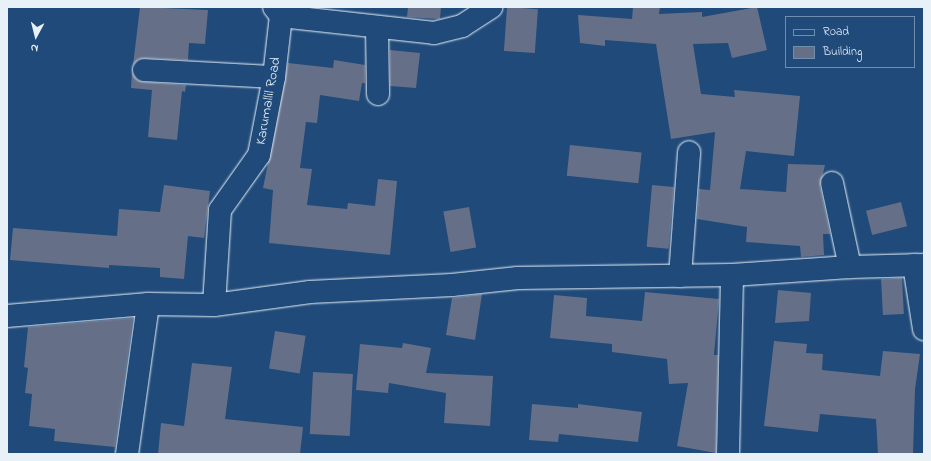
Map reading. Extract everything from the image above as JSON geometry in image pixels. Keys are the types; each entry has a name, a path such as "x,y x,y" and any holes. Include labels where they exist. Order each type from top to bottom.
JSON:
{"street":[{"path":"278,12 377,28 434,33 462,26 491,7"},
{"name":"Karumallil Road","path":"214,305 220,210 259,156 274,77 278,12"},
{"path":"377,28 378,94"},
{"path":"144,70 274,77"},
{"path":"680,276 689,152"},
{"path":"832,183 850,267"},
{"path":"7,316 148,304 214,305 310,292 452,285 518,278 732,275 850,267 919,265 924,329"},
{"path":"728,454 732,275"},
{"path":"127,454 148,304"}],"building":[{"path":"140,7 208,10 205,44 189,43 188,60 144,58 138,59 133,65"},
{"path":"408,7 441,7 440,19 407,17"},
{"path":"507,7 538,9 535,53 504,51"},
{"path":"633,7 660,7 659,14 702,12 702,17 757,7 767,50 732,58 728,43 693,44 701,94 735,97 734,90 800,96 794,156 746,151 740,189 786,192 788,164 825,165 820,186 830,234 823,234 824,255 801,257 800,246 746,242 747,227 697,219 699,189 710,190 715,132 671,139 656,44 605,40 605,46 580,43 578,15 632,19"},
{"path":"390,50 420,53 416,88 390,86"},
{"path":"334,60 365,65 365,83 362,83 359,101 320,95 317,123 306,122 300,168 312,169 307,205 347,209 348,203 375,206 378,179 397,181 390,255 269,243 273,190 263,188 288,63 333,68"},
{"path":"132,73 137,80 143,82 186,85 185,92 182,91 177,140 148,137 152,90 131,88"},
{"path":"570,145 642,153 638,183 567,176"},
{"path":"164,185 210,191 204,238 188,236 184,279 160,277 160,268 109,265 109,268 10,260 13,228 117,236 119,209 160,212"},
{"path":"652,185 674,187 669,249 647,247"},
{"path":"901,202 907,226 872,235 866,211"},
{"path":"469,207 476,247 451,252 443,212"},
{"path":"902,278 904,314 883,315 881,279"},
{"path":"778,290 811,293 809,321 775,323"},
{"path":"645,292 719,299 714,355 718,355 716,453 677,446 688,383 669,384 667,359 612,352 612,344 550,338 554,295 587,298 586,316 642,321"},
{"path":"482,294 475,340 446,335 452,298"},
{"path":"133,318 115,447 54,441 55,429 29,426 32,394 25,393 28,368 24,367 28,327"},
{"path":"275,331 306,336 300,373 269,369"},
{"path":"774,341 807,344 806,353 823,354 822,370 880,376 883,351 920,354 915,389 913,454 878,454 876,419 820,414 818,432 764,426"},
{"path":"403,343 431,348 426,373 493,376 490,426 444,423 446,393 389,383 388,393 356,390 360,344 402,348"},
{"path":"192,363 232,367 225,419 303,427 300,454 158,454 161,423 184,426"},
{"path":"313,372 353,374 350,436 310,434"},
{"path":"532,404 578,408 578,404 642,412 638,442 559,434 558,442 529,440"}]}
